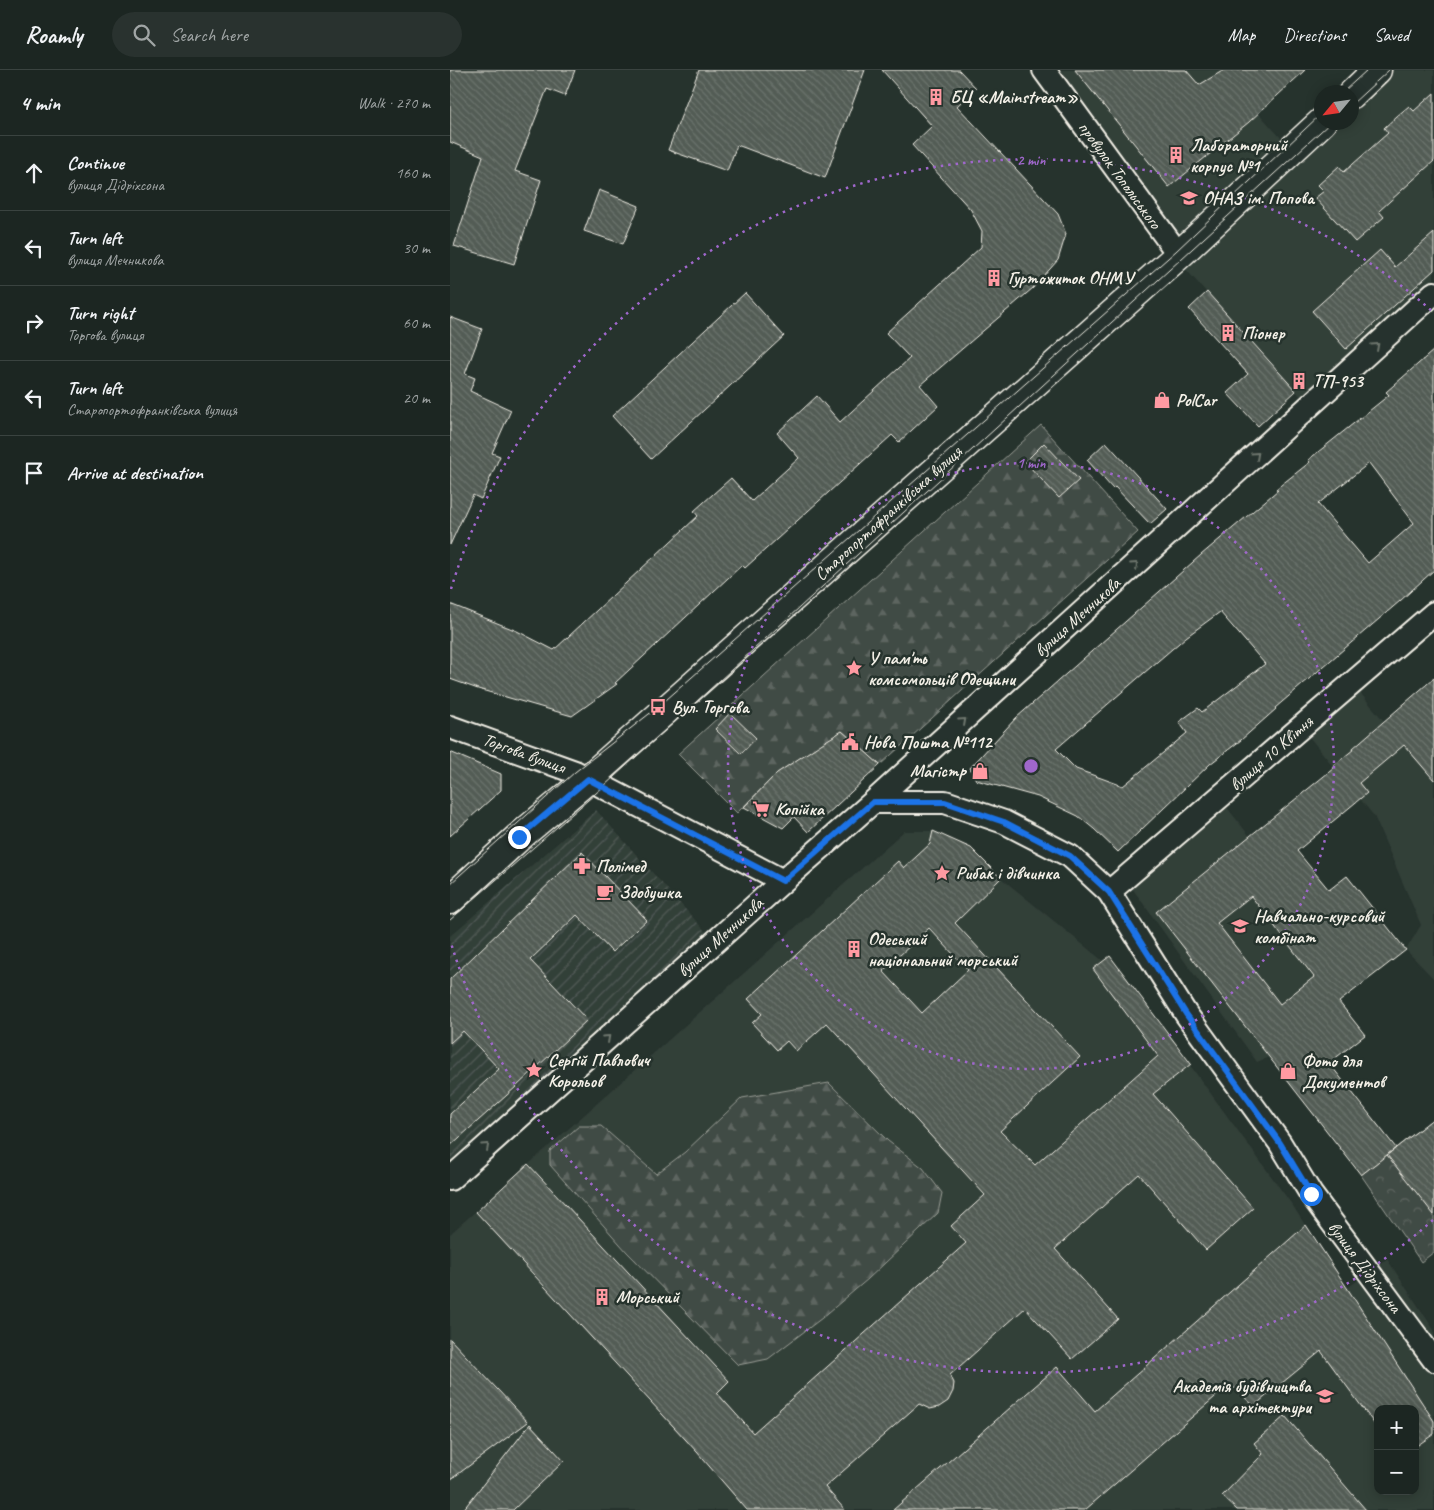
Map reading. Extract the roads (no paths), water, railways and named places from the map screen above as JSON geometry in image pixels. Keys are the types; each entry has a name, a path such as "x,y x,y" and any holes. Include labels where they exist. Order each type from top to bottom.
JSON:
{"main road":[{"path":"1359,87 1377,70"},
{"name":"Старопортофранківська вулиця","path":"450,900 1179,255 1314,129"}],"street":[{"name":"провулок Топольського","path":"1044,70 1179,255"},
{"name":"вулиця Мечникова","path":"450,1179 873,802 1434,294"},
{"name":"вулиця 10 Квітня","path":"1109,892 1434,613"},
{"name":"Торгова вулиця","path":"450,727 575,772 783,881"},
{"name":"вулиця Дідріхсона","path":"873,802 945,802 1004,822 1070,856 1109,892 1186,1014 1280,1143 1311,1194 1434,1360"}],"tram line":[{"path":"1351,85 1367,70"},
{"path":"1359,98 1389,70"},
{"path":"450,884 575,772 658,707 1176,251 1314,121"},
{"path":"450,920 603,787 1322,130"}],"place":[{"name":"БЦ «Mainstream»","path":"936,97"},
{"name":"Лабораторний корпус №1","path":"1176,155"},
{"name":"ОНАЗ ім. Попова","path":"1189,198"},
{"name":"Гуртожиток ОНМУ","path":"994,278"},
{"name":"Піонер","path":"1228,333"},
{"name":"ТП-953","path":"1299,381"},
{"name":"PolCar","path":"1162,400"},
{"name":"У пам'ть комсомольців Одещини","path":"854,668"},
{"name":"Вул. Торгова","path":"658,707"},
{"name":"Нова Пошта №112","path":"850,742"},
{"name":"Магiстр","path":"980,771"},
{"name":"Копiйка","path":"761,809"},
{"name":"Полімед","path":"582,866"},
{"name":"Рибак і дівчинка","path":"942,873"},
{"name":"Здобушка","path":"605,892"},
{"name":"Навчально-курсовий комбінат","path":"1240,926"},
{"name":"Одеський національний морський","path":"854,949"},
{"name":"Сергій Павлович Корольов","path":"534,1070"},
{"name":"Фото для Документов","path":"1288,1071"},
{"name":"Морський","path":"602,1297"},
{"name":"Академія будівництва та архітектури","path":"1325,1396"}]}
